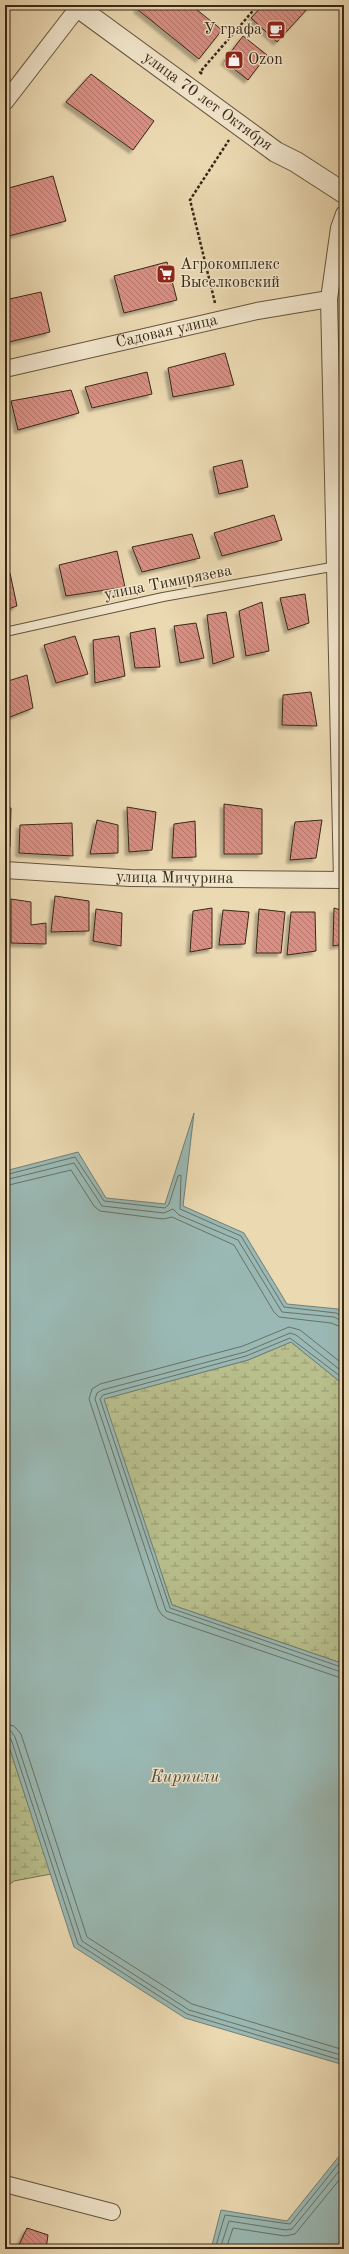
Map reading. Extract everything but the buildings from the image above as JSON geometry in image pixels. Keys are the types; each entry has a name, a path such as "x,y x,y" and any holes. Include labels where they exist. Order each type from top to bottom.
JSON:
{"street":[{"path":"5,102 78,6"},
{"name":"улица 70 лет Октября","path":"78,6 276,152 296,162 344,193"},
{"path":"343,880 330,299 339,228 344,214"},
{"name":"Садовая улица","path":"5,369 219,320 330,299"},
{"name":"улица Мичурина","path":"5,870 130,878 343,880"},
{"path":"5,2184 112,2212"}],"lane":[{"name":"улица Тимирязева","path":"5,632 163,597 336,566"}],"path":[{"path":"206,77 200,72 258,5"},
{"path":"219,320 190,200 231,136"}],"green space":[{"path":"291,1342 344,1385 344,1664 172,1605 103,1399 248,1360"},
{"path":"5,1734 51,1874 14,1881 5,1888"}],"water":[{"name":"Кирпили","path":"194,1113 183,1206 244,1233 287,1304 338,1309 344,1315 344,1385 291,1342 248,1360 104,1399 172,1605 344,1664 344,2065 185,2018 74,1947 5,1734 5,1171 78,1152 106,1198 165,1204"},
{"path":"344,2150 344,2249 211,2249 221,2210 287,2221"}],"place":[{"name":"У графа","path":"276,30"},
{"name":"Ozon","path":"234,60"},
{"name":"Агрокомплекс Выселковский","path":"166,274"}]}
